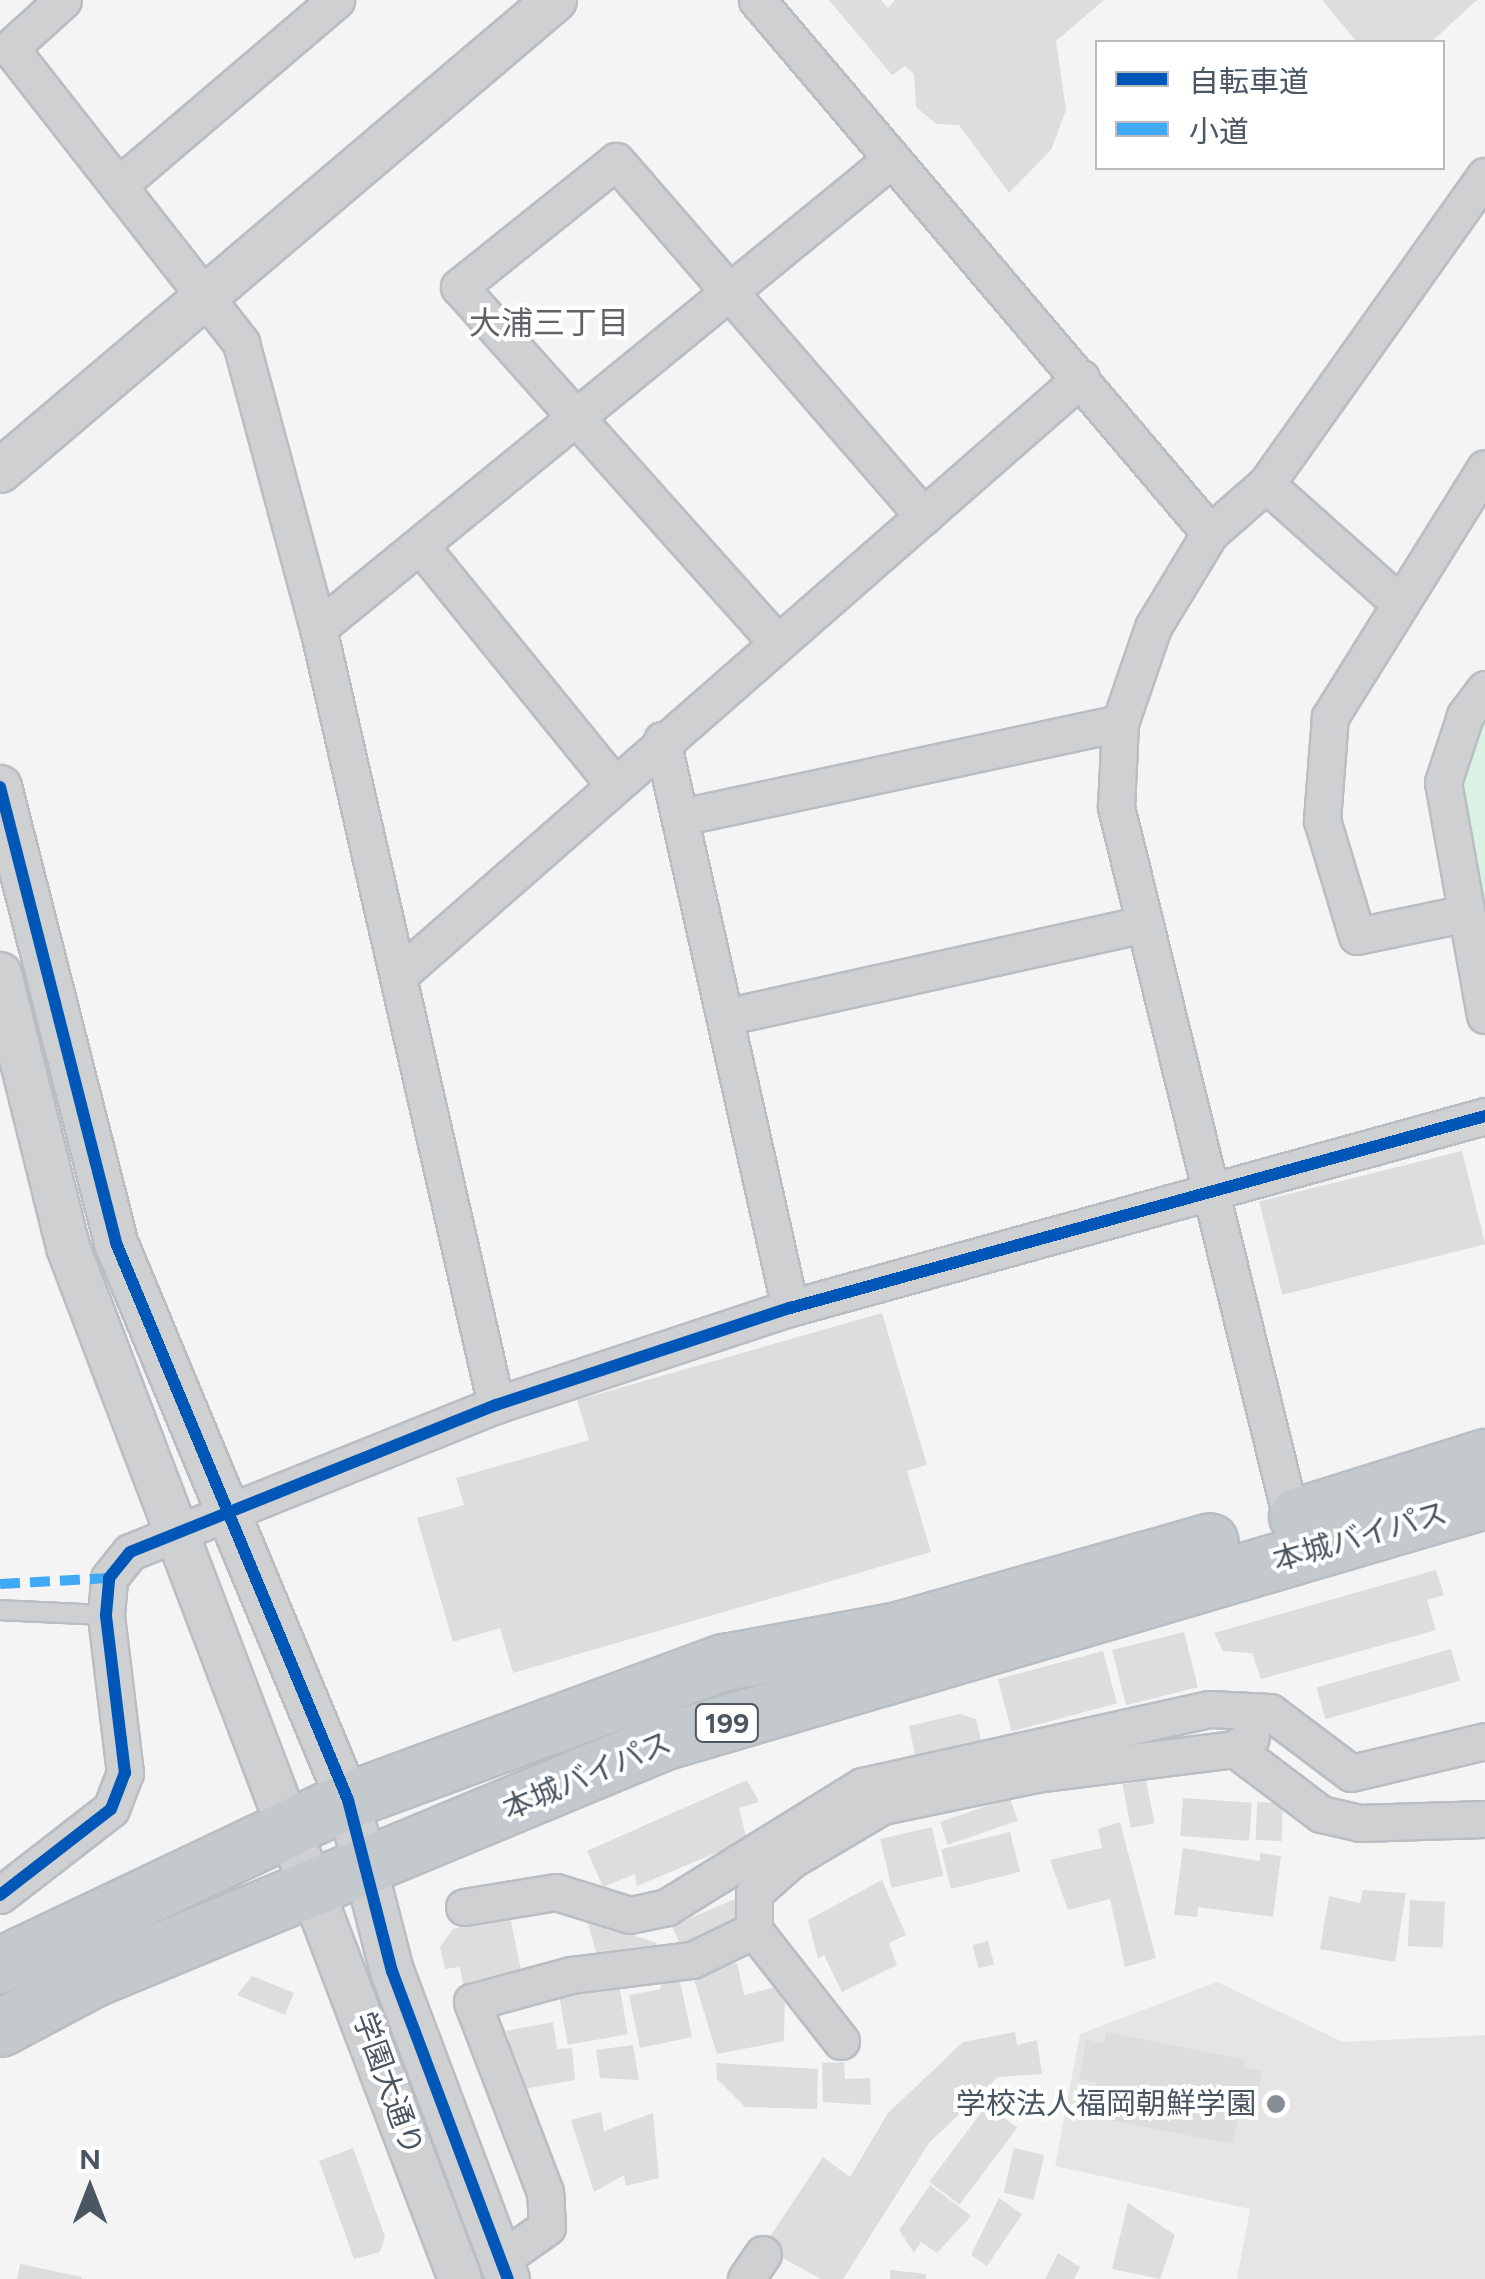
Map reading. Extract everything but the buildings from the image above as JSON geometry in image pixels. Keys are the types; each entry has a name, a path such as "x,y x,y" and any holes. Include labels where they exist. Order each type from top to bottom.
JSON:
{"highway":[{"name":"本城バイパス","path":"0,1965 348,1800 724,1662 898,1630 1291,1518 1485,1458"},
{"name":"本城バイパス","path":"0,2028 94,1978 370,1869 665,1741 1485,1500"}],"street":[{"path":"63,0 10,48 212,296 241,344 318,628 496,1405"},
{"path":"120,184 336,0"},
{"path":"0,471 212,296 556,0"},
{"path":"756,0 888,162 1081,378 1210,533"},
{"path":"774,639 459,286 616,161 924,516"},
{"path":"318,628 422,548 727,290 888,162"},
{"path":"1291,1518 1116,808 1120,723 1153,626 1210,533 1266,484 1485,176"},
{"path":"400,974 774,639 924,516 1081,378"},
{"path":"1462,914 1357,936 1322,820 1330,717 1396,600 1485,468"},
{"path":"1266,484 1396,600"},
{"path":"422,548 612,782"},
{"path":"1485,689 1465,716 1443,782 1462,914 1485,1014"},
{"path":"681,817 1120,723"},
{"path":"662,740 729,1016 790,1308"},
{"path":"0,787 116,1243 229,1504 348,1800 370,1869 392,1971 506,2268 547,2228 545,2192 472,2002 572,1975 692,1960 754,1930"},
{"path":"729,1016 1143,924"},
{"name":"学園大通り","path":"0,974 68,1247 316,1889 460,2279"},
{"path":"0,1895 89,1830 111,1809 125,1773 106,1615 108,1578 130,1552 229,1504 496,1405 790,1308 1485,1116"},
{"path":"464,1907 556,1892 630,1915 667,1907 862,1786 1210,1709 1270,1712 1351,1773 1485,1741"},
{"path":"841,2040 754,1930 754,1893 791,1860 882,1806 1036,1774 1234,1750 1286,1724"},
{"path":"1234,1750 1321,1814 1359,1823 1485,1819"}],"lane":[{"path":"0,1610 106,1615"}],"shaded area":[{"name":"学校法人福岡朝鮮学園","path":"1217,1982 1343,2042 1485,2035 1485,2279 1237,2279 1250,2209 1055,2166 1080,2034"}],"green space":[{"path":"1485,719 1485,946 1458,783"}],"marked path":[{"path":"0,1584 109,1578"}],"cycle path":[{"path":"0,787 116,1243 348,1800 392,1971 508,2279"},
{"path":"0,1895 111,1809 125,1773 106,1615 109,1578 130,1552 496,1405 790,1308 1485,1116"}],"place":[{"name":"学校法人福岡朝鮮学園","path":"1276,2104"}],"district":[{"name":"大浦三丁目","path":"549,323"}]}
